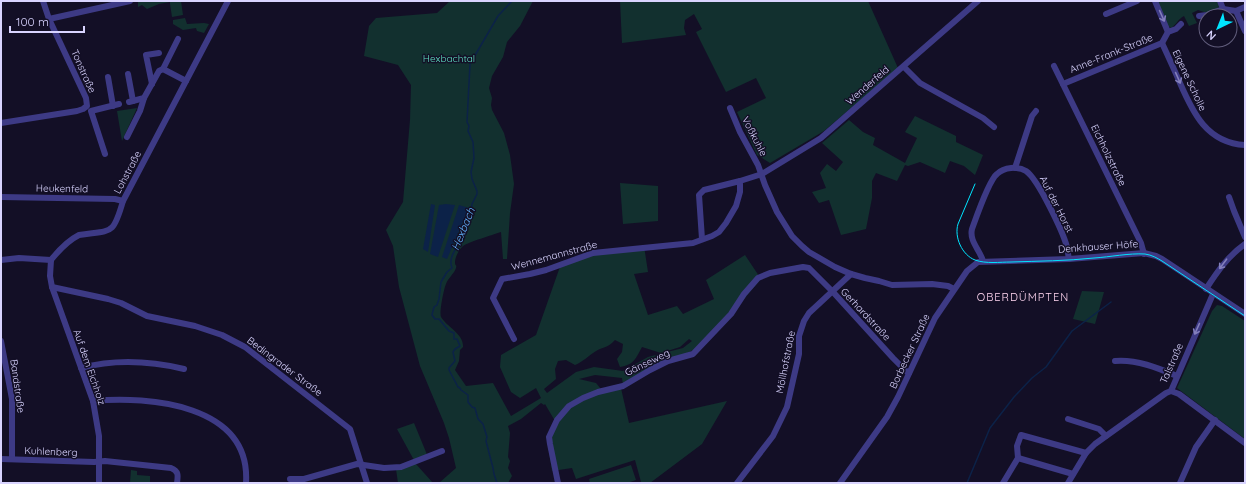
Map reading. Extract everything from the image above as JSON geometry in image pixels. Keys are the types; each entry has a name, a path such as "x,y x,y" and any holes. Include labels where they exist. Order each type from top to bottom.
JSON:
{"street":[{"name":"Tonstraße","path":"43,1 86,98 106,154"},
{"path":"50,19 130,1"},
{"name":"Lohstraße","path":"51,260 63,245 75,237 105,231 112,228 117,220 123,201 228,1"},
{"name":"Wenderfeld","path":"762,174 821,138 978,1"},
{"path":"1106,14 1137,1"},
{"path":"1155,1 1168,32"},
{"path":"1238,15 1245,31"},
{"name":"Anne-Frank-Straße","path":"1063,84 1162,43 1168,32 1176,29 1181,24"},
{"name":"Lohstraße","path":"127,137 140,111 144,98 159,71 163,69 178,38"},
{"name":"Eigene Scholle","path":"1162,43 1196,118 1216,136 1230,142 1245,145"},
{"path":"152,84 146,55 159,53"},
{"name":"Eichholzstraße","path":"1054,66 1141,243 1144,254"},
{"path":"904,67 920,83 983,118 994,127"},
{"path":"163,69 186,81"},
{"path":"128,74 131,102 144,98"},
{"path":"1,124 83,109 116,105 108,77"},
{"name":"Voßkuhle","path":"730,108 740,132 762,174"},
{"path":"983,261 981,254 971,238 972,230 993,178 1000,171 1015,168 1032,116 1036,111"},
{"name":"Auf der Horst","path":"1015,168 1026,172 1034,180 1053,214 1067,246 1069,259"},
{"path":"702,239 699,195 704,190 762,174 765,185 777,212 792,236 809,252 851,274 892,286 932,284 948,286 954,289"},
{"name":"Wennemannstraße","path":"514,339 493,298 502,279 541,271 593,253 693,243 712,236 719,232 736,206 740,192 740,181"},
{"name":"Heukenfeld","path":"1,197 123,201"},
{"path":"1230,197 1245,237"},
{"path":"1206,289 1222,264 1245,244"},
{"name":"Denkhauser Höfe","path":"983,261 1069,259 1144,254 1156,256 1245,314"},
{"path":"1,260 26,258 51,260"},
{"name":"Auf dem Eichholz","path":"51,260 50,276 52,287 93,402 99,436 99,483"},
{"name":"Borbecker Straße","path":"840,483 887,417 910,373 929,328 954,289 972,266 983,261"},
{"name":"Gänseweg","path":"558,483 549,437 557,420 569,406 598,392 623,386 668,361 693,354 731,314 744,294 758,278 770,273 803,267 809,268"},
{"name":"Gerhardstraße","path":"809,268 893,358 910,373"},
{"name":"Möllhofstraße","path":"737,483 773,436 787,407 799,354 799,336 804,321 810,313 851,274"},
{"name":"Bedingrader Straße","path":"52,287 108,298 147,316 199,327 222,335 245,347 350,429 367,483"},
{"name":"Talstraße","path":"1068,483 1086,453 1106,436 1166,393 1171,391 1213,294"},
{"name":"Bandstraße","path":"1,341 12,399 12,459"},
{"path":"1115,360 1133,362 1158,368 1177,376"},
{"path":"82,368 136,362 161,364 184,369"},
{"path":"1171,391 1179,394 1245,443"},
{"path":"93,402 122,399 148,400 182,408 205,416 223,427 236,443 244,460 247,476 246,483"},
{"path":"1068,420 1099,429 1106,436"},
{"path":"1180,483 1196,447 1215,420"},
{"path":"1003,483 1018,458 1018,446 1021,435 1086,453"},
{"path":"290,479 304,479 355,464 396,468 411,464 442,451"},
{"path":"1018,458 1073,474"},
{"name":"Kuhlenberg","path":"1,459 106,461 171,468 177,471 177,483"}],"green space":[{"path":"181,1 183,15 172,17 170,2 159,4 147,9 142,5 138,7 138,2"},
{"name":"Hexbachtal","path":"450,1 533,1 520,26 507,42 503,57 492,76 489,88 492,98 492,110 504,133 510,155 514,184 510,213 507,259 503,259 501,232 463,246 456,256 456,268 447,282 442,300 441,317 458,334 463,342 463,347 460,350 459,361 455,370 466,386 493,383 511,416 541,398 536,388 520,398 511,392 500,367 501,355 536,335 562,261 644,246 648,272 634,274 648,315 677,306 683,314 714,299 706,280 745,255 761,279 703,347 691,351 623,385 622,378 595,375 579,379 596,383 601,389 620,384 629,423 727,401 702,444 650,483 641,482 635,460 576,479 572,468 552,471 548,445 555,421 545,404 544,405 541,403 521,419 508,426 510,433 508,457 510,461 508,468 512,476 508,483 439,483 456,468 444,423 420,366 399,287 393,246 386,230 403,202 410,120 411,85 398,65 364,56 369,26 376,18 437,13","holes":["689,339 692,341 683,348 648,357 623,371 594,367 576,372 547,393 544,389 556,379 555,369 558,361 566,360 575,365 596,351 610,345 615,340 623,344 622,352 617,359 620,367 632,363 642,347 661,353 680,347"]},
{"path":"620,1 868,1 898,68 824,131 770,163 757,155 737,112 766,98 756,78 726,92 696,32 702,29 694,14 685,20 684,28 686,35 622,43"},
{"path":"1157,1 1217,1 1219,6 1218,8 1198,8 1198,10 1192,13 1197,23 1189,26 1184,16 1171,28 1168,26"},
{"path":"185,18 187,24 209,24 204,33 197,31 196,28 183,30 173,24 173,20"},
{"path":"137,108 122,141 117,111"},
{"path":"915,116 956,136 956,142 983,155 975,175 964,166 950,161 945,173 920,162 908,166 905,165 897,181 876,173 872,181 872,198 866,229 841,235 829,200 819,203 812,192 826,188 820,173 827,164 836,171 843,162 822,143 849,120 863,132 875,138 873,145 905,163 917,138 905,132"},
{"path":"620,183 658,186 658,221 623,224"},
{"path":"1082,291 1104,292 1095,324 1073,319"},
{"path":"1217,305 1222,306 1245,321 1245,439 1177,388 1212,311"},
{"path":"414,423 428,457 415,462 397,429"},
{"path":"415,463 433,483 398,483 396,469"},
{"path":"631,465 636,480 627,483 590,483 589,479"},
{"path":"131,470 137,471 137,475 150,476 150,483 130,483"}],"water":[{"path":"431,204 435,205 428,252 423,249"},
{"path":"439,205 455,205 438,257 430,254"},
{"path":"459,205 469,208 447,259 442,257"}],"waterway":[{"name":"Hexbach","path":"497,483 483,424 478,419 475,408 468,402 468,395 458,387 449,370 455,361 453,352 460,346 457,339 454,339 454,333 449,331 439,319 435,319 432,315 434,307 437,305 439,299 441,282 447,272 452,268 452,256 467,226 471,214 472,204 477,194 471,172 474,158 473,142 468,131 469,126 467,122 470,64 498,16 512,1"},
{"path":"967,483 990,428 1014,397 1032,378 1046,367 1072,331 1111,302"}],"tram line":[{"path":"975,184 957,229 960,245 970,258 984,262 1042,261 1148,254 1162,261 1245,316"}],"district":[{"name":"OBERDÜMPTEN","path":"1023,297"}]}
